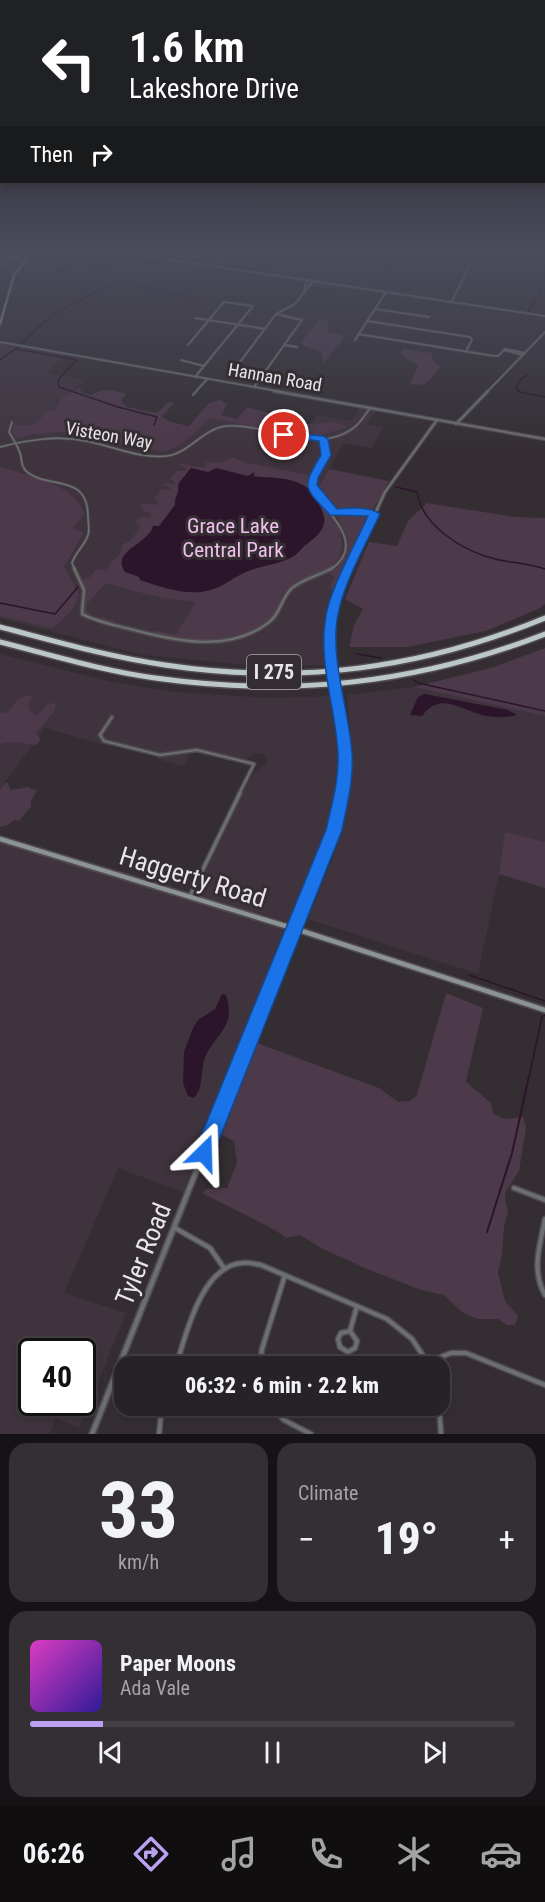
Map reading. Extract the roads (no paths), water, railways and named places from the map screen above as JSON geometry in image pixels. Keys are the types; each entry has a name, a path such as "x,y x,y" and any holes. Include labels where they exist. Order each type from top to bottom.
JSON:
{"highway":[{"name":"I 275","path":"0,627 102,653 163,664 227,671 282,672 370,666 424,657 485,641 545,618"},
{"name":"I 275","path":"0,642 140,675 214,684 274,687 356,682 426,671 495,654 545,634"}],"main road":[{"name":"Haggerty Road","path":"0,839 293,928 545,1010"}],"street":[{"path":"195,318 265,329"},
{"path":"195,377 243,318"},
{"path":"262,376 234,370 273,318"},
{"path":"254,387 301,318"},
{"path":"355,340 369,318"},
{"path":"188,345 207,320"},
{"path":"367,321 470,337 472,339 466,352"},
{"path":"456,424 545,332"},
{"path":"358,334 496,356 504,350 524,354"},
{"name":"Hannan Road","path":"0,342 545,439"},
{"path":"284,345 297,347"},
{"path":"181,360 204,366"},
{"path":"194,395 207,379"},
{"name":"Visteon Way","path":"0,447 39,439 71,439 161,456 185,451 202,434 223,426 242,427 301,438 323,439 354,429 363,422 370,408"},
{"name":"Tyler Road","path":"92,1434 293,928 325,858 340,803 345,754 330,636 333,608 392,481 437,420"},
{"path":"12,423 9,432 21,456 22,466 27,472 67,485 84,495 88,501 88,535 75,553 72,563 84,590 82,614 93,620 176,639 214,642 247,636 262,628 272,621 290,590 329,572 339,561 344,540 334,513 315,492 312,485 313,478 326,455 323,439"},
{"path":"334,513 352,511 375,514"},
{"path":"112,717 100,735 104,741 160,755 197,750 254,764 190,897"},
{"path":"514,1188 545,1200"},
{"path":"544,1293 536,1271 545,1219"},
{"path":"174,1228 208,1244 218,1255 225,1268"},
{"path":"180,1356 202,1293 212,1278 225,1268 237,1263 251,1262 357,1306 400,1327 424,1356"},
{"path":"261,1356 285,1275"},
{"path":"350,1330 341,1333 339,1339 340,1347 348,1352 353,1350 357,1341 350,1330 357,1306"},
{"path":"445,1356 451,1353 466,1353 545,1385"},
{"path":"159,1434 161,1416"},
{"path":"280,1416 311,1434"},
{"path":"440,1416 441,1434"}],"waterway":[{"path":"21,344 49,318"},
{"path":"0,360 18,347"},
{"path":"16,349 77,360 58,380 59,387 118,407 157,417 154,425"},
{"path":"528,374 519,381 516,387 519,392 545,397"},
{"path":"396,487 417,492 420,504 435,526 470,550 495,559 545,569"},
{"path":"0,603 55,614 78,587"},
{"path":"357,654 381,658"},
{"path":"414,680 418,683 545,711"},
{"path":"469,975 545,1001"},
{"path":"529,1077 542,1017 545,1015"},
{"path":"487,1232 512,1153 529,1076"}],"park label":[{"name":"Grace Lake Central Park","path":"233,538"}]}
